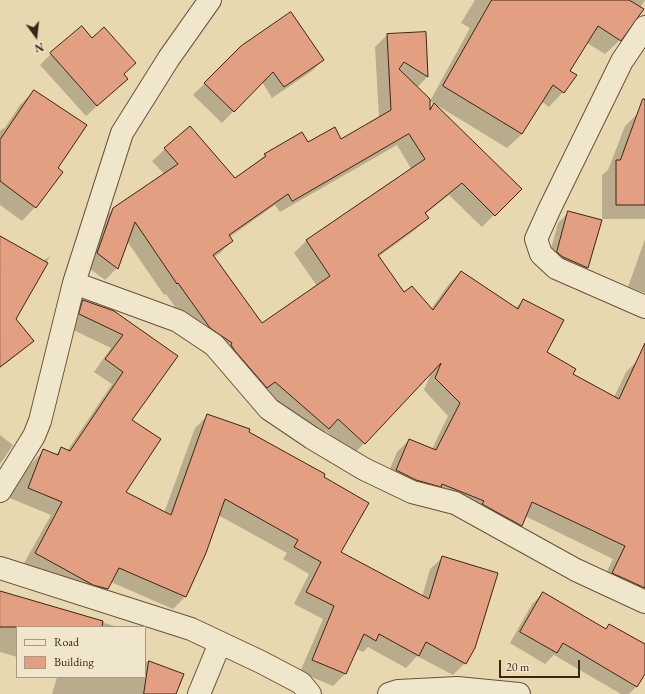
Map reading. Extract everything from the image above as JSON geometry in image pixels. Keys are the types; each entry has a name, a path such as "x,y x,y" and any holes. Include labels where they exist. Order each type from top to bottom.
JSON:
{"street":[{"path":"0,492 34,436 40,421 74,283 122,133 169,58 210,0"},
{"path":"645,27 622,61 536,239 541,254 556,268 645,307"},
{"path":"74,283 178,320 214,345 269,409 312,438 364,469 412,492 455,503 576,570 645,602"},
{"path":"0,568 190,630 261,662 301,683 310,694"},
{"path":"199,694 220,643"},
{"path":"389,694 398,691 457,688 519,694"}],"building":[{"path":"492,0 629,0 644,9 621,41 598,26 570,71 577,75 564,93 553,85 522,134 443,86"},
{"path":"291,12 324,60 284,87 273,72 234,112 204,83 241,46"},
{"path":"82,26 92,38 104,27 136,63 124,74 128,79 97,106 50,53"},
{"path":"426,32 428,77 404,62 399,69 430,99 430,110 434,103 522,189 495,216 462,183 425,213 429,218 378,255 404,292 412,286 433,310 461,271 518,309 523,299 564,320 547,352 576,369 573,374 619,399 645,343 645,588 612,573 625,546 532,502 522,526 482,504 484,501 442,484 441,487 416,480 396,470 409,439 436,450 460,403 435,378 441,363 365,444 338,419 329,429 275,382 267,388 235,351 231,345 232,343 210,328 178,283 177,284 135,222 118,269 97,253 113,208 178,164 164,148 190,126 235,178 266,156 264,154 302,132 308,142 335,127 341,139 391,110 387,34","holes":["409,134 425,159 306,240 330,276 262,323 213,255 233,241 229,235 288,194 292,201"]},
{"path":"34,90 87,125 58,168 63,172 36,208 0,181 0,140"},
{"path":"643,99 645,99 645,205 616,205 616,160 620,160"},
{"path":"568,211 602,220 588,268 563,257 557,252"},
{"path":"0,236 48,263 16,319 34,341 0,367"},
{"path":"83,300 114,311 178,356 132,420 161,439 126,492 171,515 207,414 250,429 249,432 325,474 324,477 369,503 341,552 429,599 442,556 498,573 475,648 466,664 426,642 419,656 379,634 376,641 364,634 346,674 312,660 334,606 306,592 321,562 294,547 298,540 225,499 206,553 186,597 119,568 108,589 93,585 35,553 62,502 28,488 43,449 58,455 61,447 70,451 123,372 105,359 123,335 79,314"},
{"path":"0,591 103,621 102,626 0,627"},
{"path":"543,592 606,629 609,624 645,644 645,674 637,687 563,643 557,653 520,632"},
{"path":"149,661 184,674 176,694 144,694"}]}
